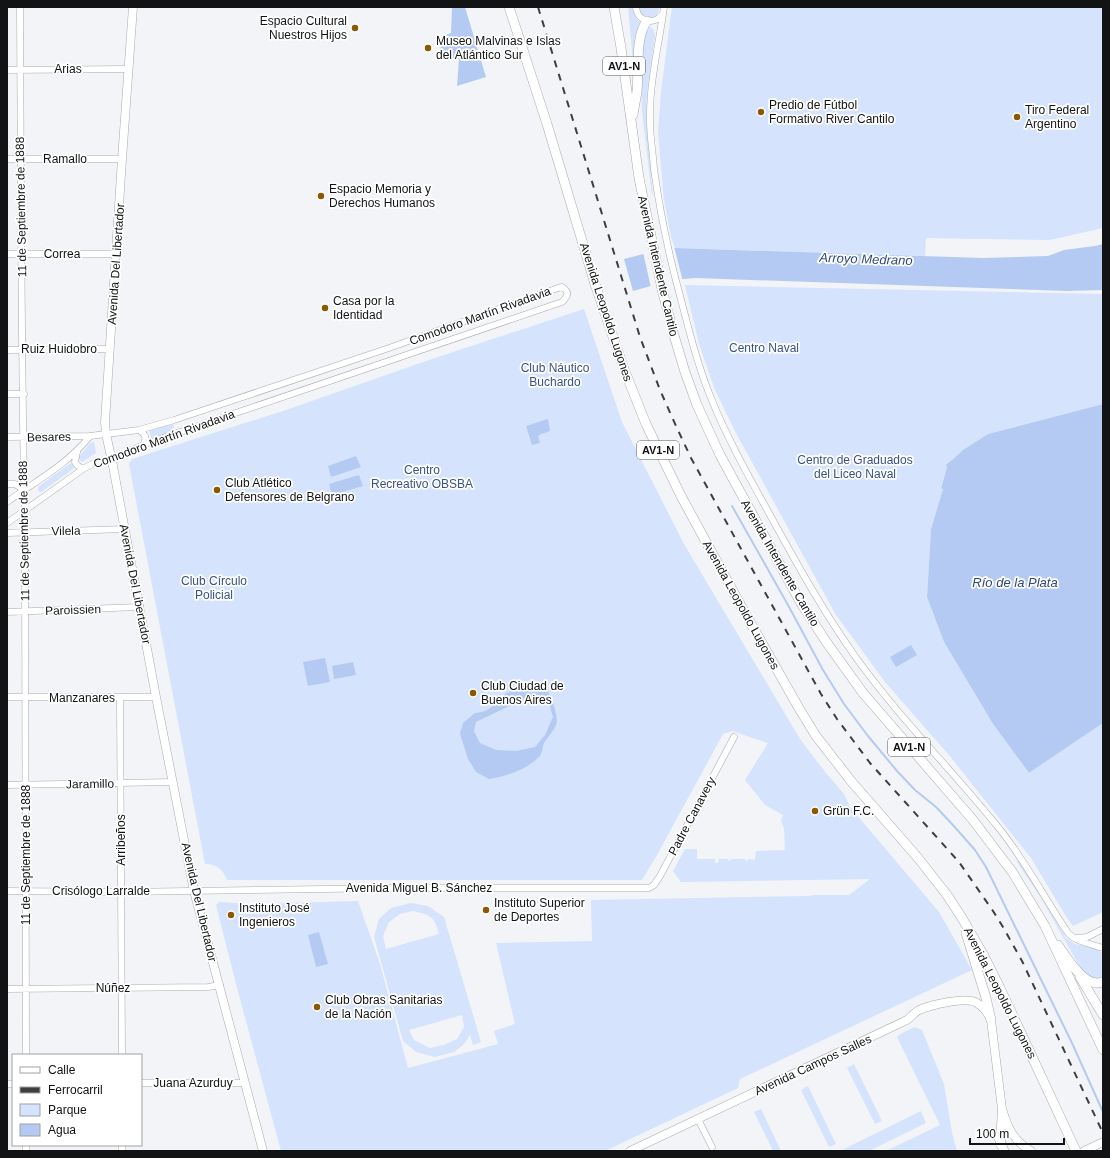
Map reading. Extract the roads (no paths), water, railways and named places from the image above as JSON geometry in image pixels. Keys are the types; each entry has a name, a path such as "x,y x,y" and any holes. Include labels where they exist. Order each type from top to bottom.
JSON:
{"highway":[{"name":"Avenida Leopoldo Lugones","path":"509,7 547,124 595,284 624,369 646,424 681,496 749,620 816,736 851,781 918,858 947,895 962,918 984,956 1000,988 1076,1151"},
{"name":"Avenida Intendente Cantilo","path":"614,7 621,48 638,178 653,249 673,332 685,372 711,437 801,603 836,656 863,693 973,820 1013,873 1045,926 1103,1050"},
{"path":"631,125 637,90 640,36 643,25 648,21"},
{"path":"962,918 992,1020"},
{"path":"1045,926 1075,968 1103,1015"},
{"path":"1075,968 1091,983 1098,984 1103,982"},
{"path":"999,1138 1004,1151"}],"main road":[{"name":"Avenida Del Libertador","path":"134,7 122,159 106,434 194,891 263,1151"},
{"name":"Avenida Campos Salles","path":"630,1151 907,1020 917,1011 960,1000 967,1000 977,1003 986,1010 992,1020"},
{"path":"992,1020 1002,1108 1007,1124 1014,1137 1025,1148 1031,1151"},
{"path":"1000,1151 999,1138 1002,1108"},
{"path":"1084,1151 1103,1142"}],"street":[{"name":"11 de Septiembre de 1888","path":"20,7 20,159 25,510 26,1054"},
{"path":"636,7 638,14 642,19 648,21 655,21 662,14"},
{"name":"Avenida Intendente Cantilo","path":"664,7 653,75 650,120 658,201 677,285 696,354 711,400 739,458 798,566 857,660 902,716 979,803 1002,832 1029,870 1068,933 1074,938"},
{"path":"648,21 656,29 658,38"},
{"name":"Arias","path":"7,70 129,69"},
{"name":"Ramallo","path":"7,159 122,159"},
{"name":"Correa","path":"7,254 117,254"},
{"name":"Comodoro Martín Rivadavia","path":"7,502 66,460 78,450 90,436 139,430 174,420 406,342 558,288 562,287 568,294 562,302 143,445 112,460 96,462 83,469 7,523"},
{"path":"406,342 411,353"},
{"name":"Ruiz Huidobro","path":"7,350 110,349"},
{"path":"7,394 24,394"},
{"path":"139,430 146,437 143,445"},
{"name":"Besares","path":"7,437 90,436"},
{"path":"78,450 75,462 83,469"},
{"path":"7,484 15,484 24,490"},
{"name":"Vilela","path":"7,533 124,529"},
{"name":"Paroissien","path":"7,612 139,607"},
{"name":"Manzanares","path":"7,697 156,697"},
{"name":"Arribeños","path":"120,698 122,1054"},
{"name":"Padre Canavery","path":"644,888 654,885 657,882 734,737"},
{"name":"Jaramillo","path":"7,785 173,782"},
{"name":"Avenida Miguel B. Sánchez","path":"194,891 406,888 644,888"},
{"name":"Crisólogo Larralde","path":"7,891 194,891"},
{"path":"1074,938 1087,937 1103,929"},
{"path":"1074,938 1103,948"},
{"name":"Núñez","path":"7,989 208,987 220,985"},
{"name":"Juana Azurduy","path":"142,1083 245,1082"},
{"path":"698,1119 712,1147"}],"water":[{"path":"452,7 465,7 486,77 457,86 459,59 440,58 441,37 451,33"},
{"name":"Arroyo Medrano","path":"1103,244 1103,290 1067,291 696,278 672,280 633,291 624,259 663,249 675,248 983,258 1048,256 1064,250"},
{"name":"Río de la Plata","path":"1103,404 1103,723 1029,773 993,724 944,642 927,597 931,529 943,489 941,488 947,467 946,464 963,450 988,434"},
{"path":"548,419 550,431 539,435 540,443 532,445 526,426"},
{"path":"356,456 361,467 331,477 328,466"},
{"path":"359,475 363,486 332,495 329,484"},
{"path":"911,645 917,655 896,667 890,657"},
{"path":"325,658 330,682 308,686 303,662"},
{"path":"353,662 356,675 334,679 332,666"},
{"path":"533,687 543,689 548,692 551,697 557,721 554,730 544,743 539,757 534,762 516,772 489,779 476,772 468,759 460,734 463,723 475,713 489,709 506,693","holes":["541,696 549,704 553,717 545,735 535,747 516,751 496,750 480,743 474,731 476,722 522,700"]},
{"path":"319,932 328,964 316,967 308,935"}],"waterway":[{"path":"732,506 823,670 844,704 897,771 952,824 975,850 986,867 1072,1043 1103,1112"}],"railway":[{"path":"538,7 640,337 660,390 691,458 821,694 837,719 870,763 959,862 1003,927 1022,961 1103,1133"}],"place":[{"name":"Espacio Cultural Nuestros Hijos","path":"355,28"},
{"name":"Museo Malvinas e Islas del Atlántico Sur","path":"428,48"},
{"name":"Predio de Fútbol Formativo River Cantilo","path":"761,112"},
{"name":"Tiro Federal Argentino","path":"1017,117"},
{"name":"Espacio Memoria y Derechos Humanos","path":"321,196"},
{"name":"Casa por la Identidad","path":"325,308"},
{"name":"Club Atlético Defensores de Belgrano","path":"217,490"},
{"name":"Club Ciudad de Buenos Aires","path":"473,693"},
{"name":"Grün F.C.","path":"815,811"},
{"name":"Instituto Superior de Deportes","path":"486,910"},
{"name":"Instituto José Ingenieros","path":"231,915"},
{"name":"Club Obras Sanitarias de la Nación","path":"317,1007"}],"park label":[{"name":"Centro Naval","path":"764,348"},
{"name":"Club Náutico Buchardo","path":"555,375"},
{"name":"Centro de Graduados del Liceo Naval","path":"855,467"},
{"name":"Centro Recreativo OBSBA","path":"422,477"},
{"name":"Club Círculo Policial","path":"214,588"}]}
